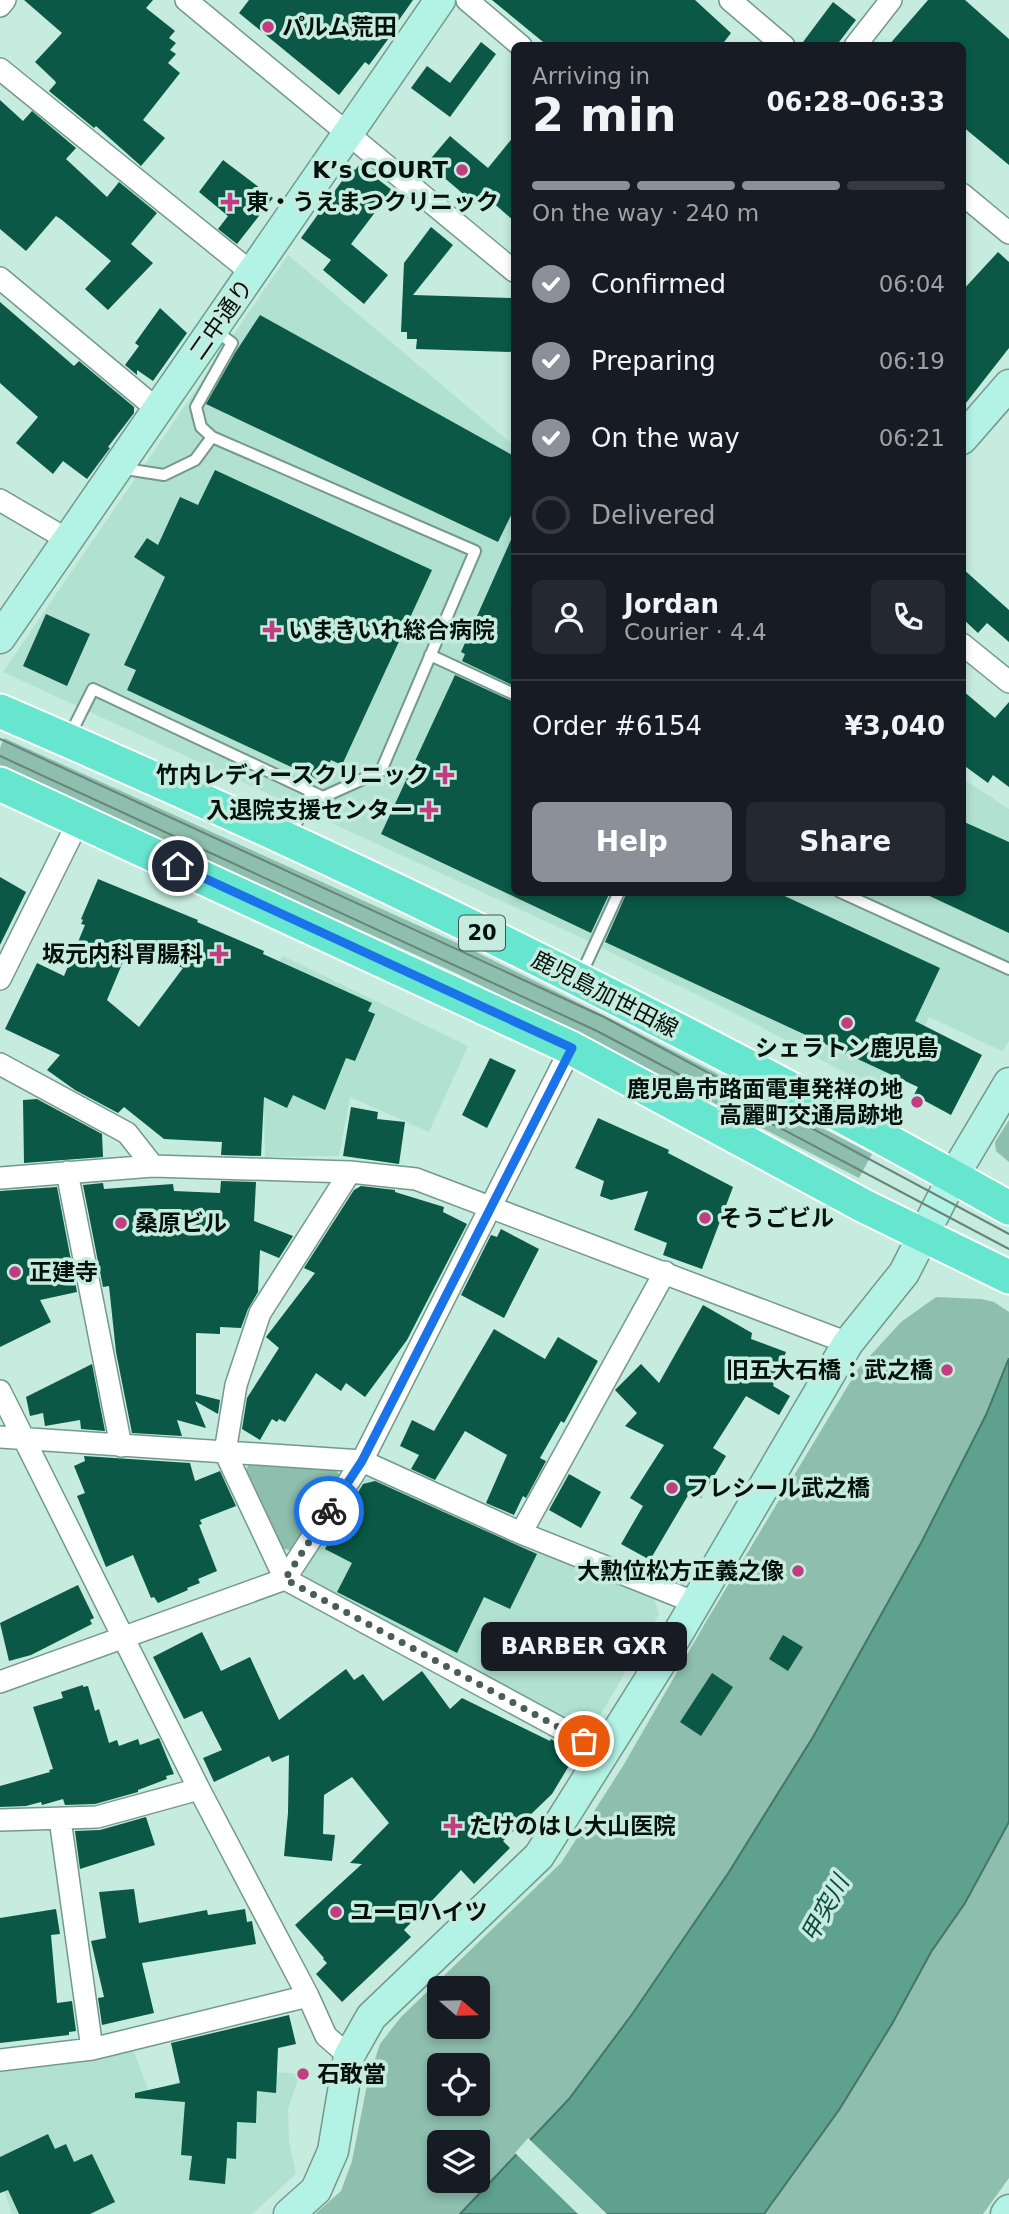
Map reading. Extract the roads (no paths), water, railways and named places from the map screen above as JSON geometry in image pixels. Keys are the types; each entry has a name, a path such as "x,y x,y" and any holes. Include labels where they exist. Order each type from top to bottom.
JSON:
{"main road":[{"name":"鹿児島加世田線","path":"0,711 289,839 579,980 896,1145 1009,1208"},
{"path":"0,784 572,1048 923,1236 1009,1278"}],"street":[{"path":"0,6 5,0"},
{"path":"186,0 511,269"},
{"name":"二中通り","path":"0,638 440,0"},
{"path":"467,0 516,42"},
{"path":"730,0 779,42"},
{"path":"858,42 891,0"},
{"path":"0,69 252,273"},
{"path":"966,197 1009,233"},
{"path":"0,278 158,410"},
{"path":"966,428 1009,385"},
{"path":"0,500 68,540"},
{"path":"966,647 1009,682"},
{"path":"0,979 79,820"},
{"path":"0,1682 285,1579 362,1461 572,1048"},
{"path":"0,1064 127,1133 153,1167"},
{"path":"289,2214 316,2190 333,2151 349,2056 371,2017 540,1856 606,1753 848,1343 904,1273 953,1177 1009,1083"},
{"path":"0,1178 153,1167 350,1172 416,1179 848,1343"},
{"path":"67,1172 121,1446"},
{"path":"350,1172 260,1312 236,1385 225,1452 285,1579 606,1753"},
{"path":"521,1533 665,1272"},
{"path":"0,1391 326,2036 349,2056"},
{"path":"0,1437 362,1461 521,1533 696,1603"},
{"path":"0,1819 97,1817 199,1789"},
{"path":"60,1819 92,2049"},
{"path":"0,2060 92,2049 308,1996"}],"lane":[{"path":"68,740 93,689 323,797 381,771 475,551 212,437 201,427 196,407 232,343 214,329"},
{"path":"117,468 164,475 195,460 212,437"},
{"path":"430,655 511,693"},
{"path":"289,839 311,792"},
{"path":"579,980 617,896"},
{"path":"850,896 1009,969"}],"water":[{"name":"甲突川","path":"1009,1358 1009,1822 965,1903 931,1952 892,2024 839,2110 764,2214 460,2214 480,2193 490,2193 490,2182 569,2099 633,2013 729,1872 813,1737 921,1543 986,1415"}],"tram line":[{"path":"0,739 604,1017 1009,1234"},
{"path":"0,756 597,1031 1009,1249"}],"place":[{"name":"パルム荒田","path":"268,27"},
{"name":"K’s COURT","path":"462,170"},
{"name":"東・うえまつクリニック","path":"230,202"},
{"name":"いまきいれ総合病院","path":"272,630"},
{"name":"竹内レディースクリニック","path":"445,775"},
{"name":"入退院支援センター","path":"429,810"},
{"name":"坂元内科胃腸科","path":"219,954"},
{"name":"シェラトン鹿児島","path":"847,1023"},
{"name":"鹿児島市路面電車発祥の地 高麗町交通局跡地","path":"917,1102"},
{"name":"そうごビル","path":"705,1218"},
{"name":"桑原ビル","path":"121,1223"},
{"name":"正建寺","path":"15,1272"},
{"name":"旧五大石橋：武之橋","path":"947,1370"},
{"name":"フレシール武之橋","path":"672,1488"},
{"name":"大勲位松方正義之像","path":"798,1571"},
{"name":"BARBER GXR","path":"584,1741"},
{"name":"たけのはし大山医院","path":"453,1826"},
{"name":"ユーロハイツ","path":"336,1912"},
{"name":"石敢當","path":"303,2074"}]}
